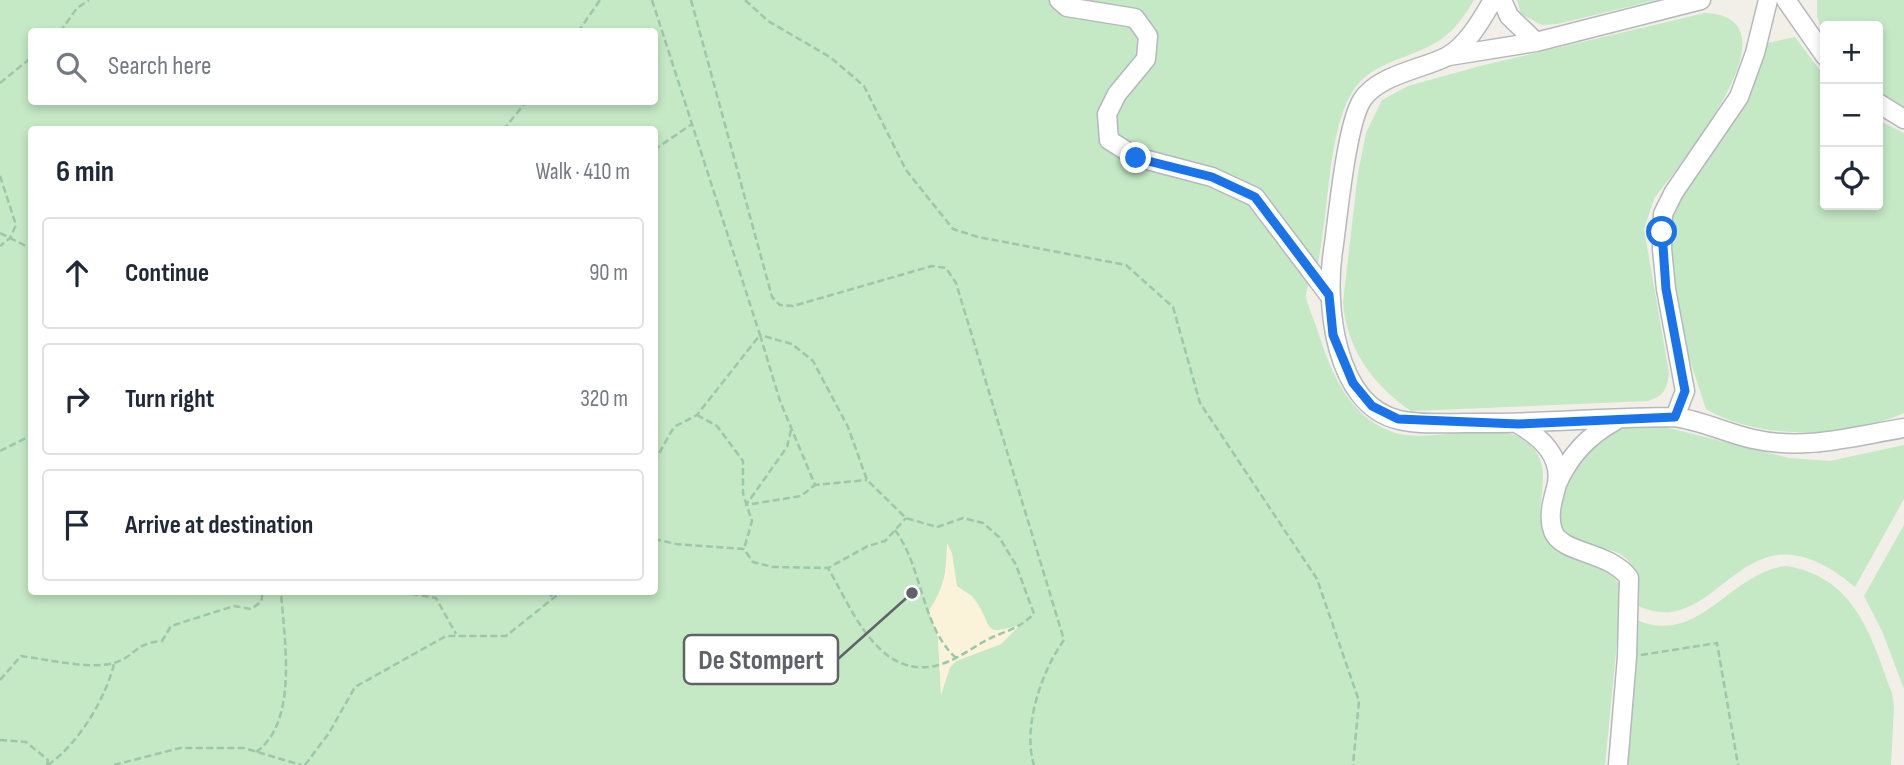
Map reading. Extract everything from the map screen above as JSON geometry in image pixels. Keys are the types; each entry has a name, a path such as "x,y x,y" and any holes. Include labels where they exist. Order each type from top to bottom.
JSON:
{"lane":[{"path":"1059,0 1067,7 1135,18 1148,36 1146,59 1117,94 1107,114 1109,140 1136,158 1212,177 1255,197 1329,295"},
{"path":"1449,56 1476,28 1493,0"},
{"path":"1502,0 1509,16 1536,42"},
{"path":"1701,0 1536,42 1449,56 1382,84 1363,99 1352,131 1329,295 1333,335 1353,383 1372,406 1398,419 1518,424 1675,417 1698,420 1754,439 1792,444 1831,442 1904,428"},
{"path":"1675,417 1685,391 1666,289 1662,249 1663,214 1674,192 1739,97 1755,53 1768,0"},
{"path":"1786,0 1820,49"},
{"path":"1883,106 1904,119"},
{"path":"1557,484 1566,466 1583,444 1618,419"},
{"path":"1518,424 1537,435 1549,448 1556,462 1557,484 1551,519 1558,539 1566,545 1613,561 1629,578 1627,657 1618,765"}],"path":[{"path":"63,28 77,8 89,0"},
{"path":"581,28 600,0"},
{"path":"652,0 760,335 815,485"},
{"path":"691,0 772,298 780,305 793,306 932,266 946,268 956,283 1064,640 1050,659 1038,691 1030,753 1034,765"},
{"path":"745,0 768,21 830,57 864,86 906,170 953,229 978,237 1126,265 1172,307 1200,403 1317,579 1359,701 1353,765"},
{"path":"0,83 28,60"},
{"path":"506,126 524,105"},
{"path":"658,147 693,124"},
{"path":"0,177 16,225 10,238 0,246"},
{"path":"0,233 28,247"},
{"path":"760,335 792,344 813,361 848,428 867,480 906,518 937,527 963,518 984,523 999,537 1029,594 1034,614 1018,629 988,639 956,658 933,666 910,664 886,655 870,640 828,568"},
{"path":"658,455 674,427 697,415 760,335"},
{"path":"697,415 717,426 743,461 743,494 752,521 744,549"},
{"path":"746,505 787,447 792,428"},
{"path":"0,451 28,437"},
{"path":"746,505 802,495 815,485 867,480"},
{"path":"744,549 753,562 773,567 828,568 868,546 885,541 906,518"},
{"path":"895,530 908,548 940,644 956,658"},
{"path":"658,540 676,544 744,549"},
{"path":"0,680 21,656 81,664 115,663 145,642 162,641 171,625 234,606 250,609 261,601 262,595"},
{"path":"256,752 269,743 282,714 285,655 281,595"},
{"path":"418,595 436,598 457,636"},
{"path":"550,595 554,598"},
{"path":"114,765 180,748 244,748 303,765 329,733 355,687 446,636 506,636 558,595"},
{"path":"1627,657 1717,643 1738,765"},
{"path":"47,765 61,755 78,733 110,680 115,663"},
{"path":"0,740 26,741 48,760 47,765"}],"green space":[{"path":"0,0 1474,0 1459,22 1445,36 1428,47 1380,67 1359,83 1351,94 1337,131 1321,247 1306,296 1341,388 1362,413 1375,423 1406,435 1495,431 1511,434 1525,441 1536,452 1543,475 1540,513 1547,538 1564,553 1606,570 1622,590 1605,765 0,765","holes":["947,545 957,586 972,596 985,624 994,631 1018,626 1001,644 956,661 950,667 941,693 938,637 929,611 942,587"]},
{"path":"1517,0 1657,0 1557,24 1542,25 1521,14"},
{"path":"1817,0 1904,0 1904,109 1883,97 1883,21 1820,21 1820,25"},
{"path":"1705,13 1732,21 1742,40 1738,66 1725,97 1706,128 1654,199 1644,229 1669,373 1664,391 1648,401 1411,411 1385,390 1364,365 1350,335 1343,302 1358,173 1366,133 1382,100 1408,86 1480,66"},
{"path":"1795,37 1820,70 1820,210 1883,210 1883,122 1904,133 1904,413 1882,421 1831,431 1804,432 1752,427 1728,419 1706,409 1685,345 1666,240 1666,223 1763,44"},
{"path":"1629,425 1665,427 1789,458 1830,461 1904,445 1904,499 1855,587 1816,562 1785,554 1758,560 1691,605 1667,612 1638,606 1637,581 1631,564 1621,555 1571,538 1562,528 1561,522 1567,486 1577,462 1603,437"},
{"path":"1904,525 1904,689 1882,631 1864,596"},
{"path":"1786,566 1810,572 1829,583 1845,596 1868,631 1892,693 1894,707 1891,765 1626,765 1637,620 1659,626 1679,624 1697,616 1766,571"}],"sand":[{"path":"947,543 952,553 957,586 975,600 990,627 999,630 1019,626 1001,644 956,661 950,667 941,695 938,637 929,611 944,579"}],"place":[{"name":"De Stompert","path":"912,593"}],"route":[{"path":"1136,158 1212,177 1255,197 1329,295 1333,335 1353,383 1372,406 1398,419 1518,424 1675,417 1685,391 1666,289 1662,232"}]}
